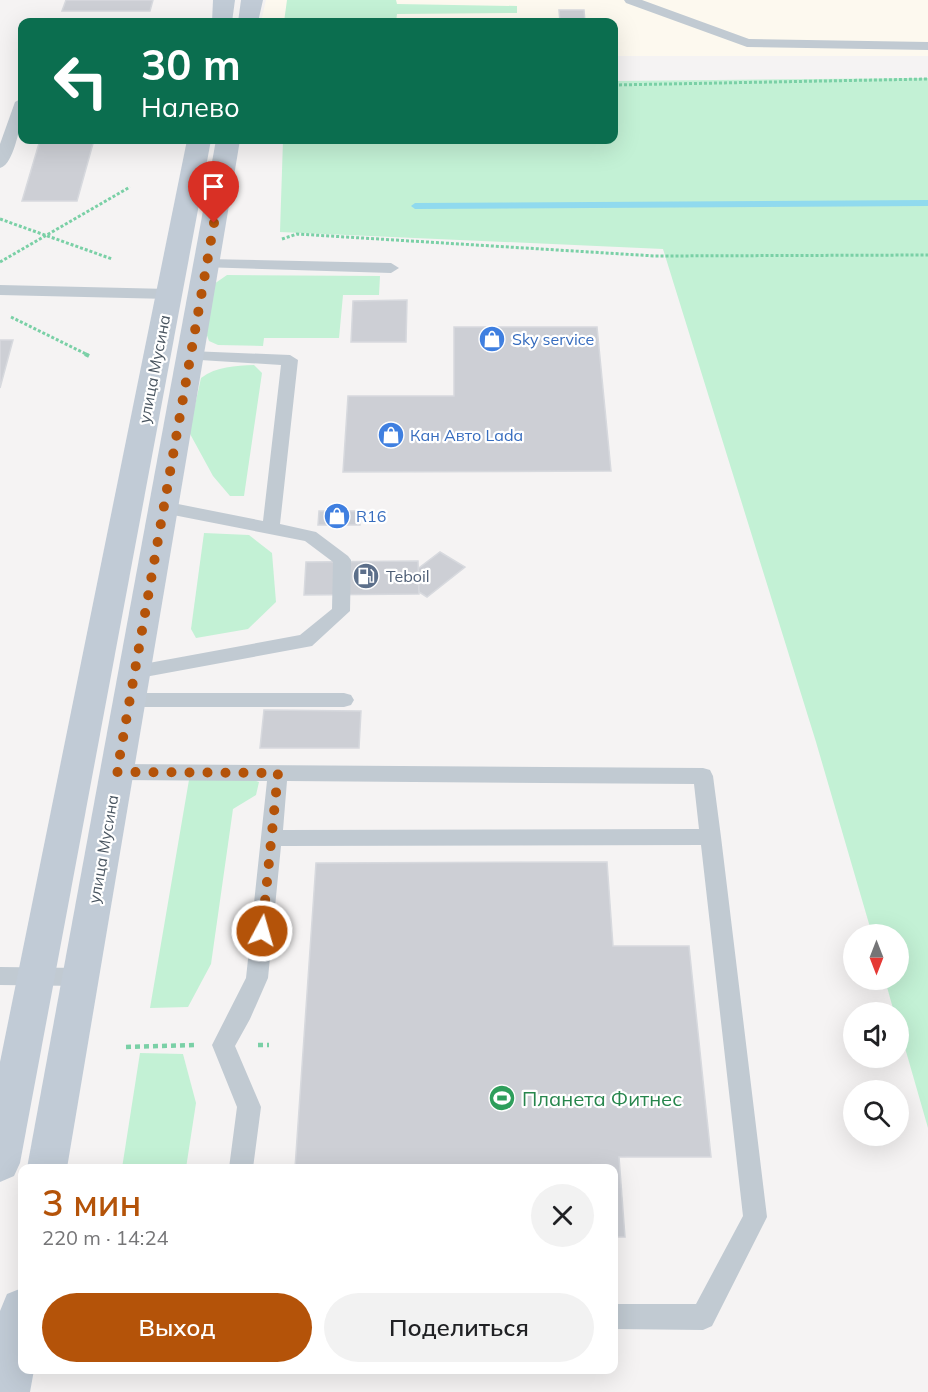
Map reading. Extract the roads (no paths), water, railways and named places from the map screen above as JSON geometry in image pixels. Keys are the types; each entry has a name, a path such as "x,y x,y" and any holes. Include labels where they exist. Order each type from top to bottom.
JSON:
{"street":[{"path":"222,18 224,0"},
{"path":"250,18 252,0"},
{"name":"улица Мусина","path":"0,1163 18,976 169,294 198,144"},
{"name":"улица Мусина","path":"48,1164 227,144"},
{"path":"8,1392 18,1336"}],"lane":[{"path":"630,0 747,43 928,46"},
{"path":"0,164 18,113"},
{"path":"206,264 391,268"},
{"path":"0,290 169,294"},
{"path":"190,356 290,360 271,529"},
{"path":"132,686 304,641 341,611 342,560 310,536 163,507"},
{"path":"132,686 344,700"},
{"path":"117,772 703,776 755,1217 703,1317 618,1317"},
{"path":"242,1164 249,1107 223,1045 242,1012 257,978 278,773"},
{"path":"272,838 711,837"},
{"path":"18,976 81,977"}],"waterway":[{"path":"415,206 928,203"}],"place":[{"name":"Sky service","path":"492,339"},
{"name":"Кан Авто Lada","path":"391,435"},
{"name":"R16","path":"337,516"},
{"name":"Teboil","path":"366,576"},
{"name":"Планета Фитнес","path":"502,1098"}]}
